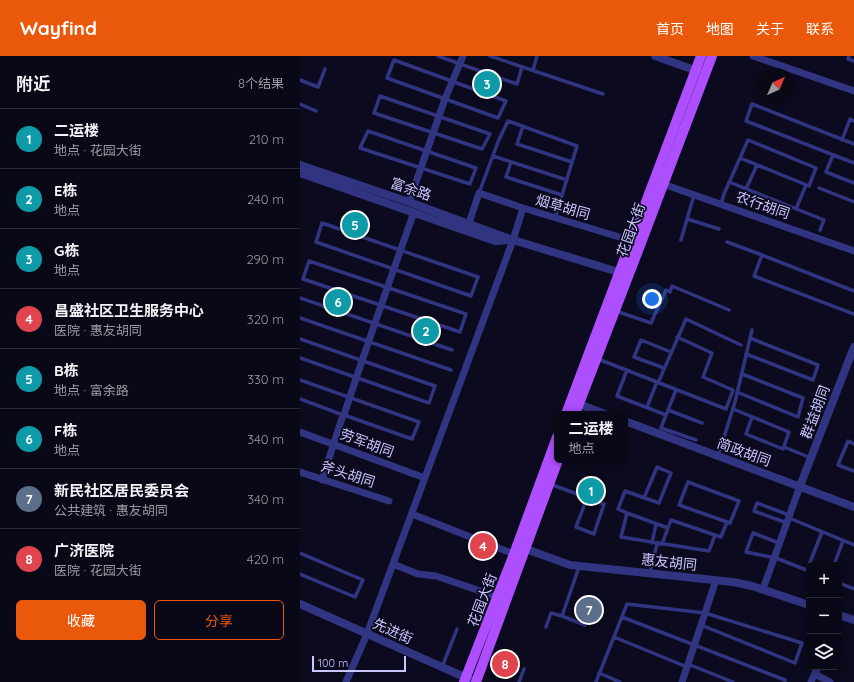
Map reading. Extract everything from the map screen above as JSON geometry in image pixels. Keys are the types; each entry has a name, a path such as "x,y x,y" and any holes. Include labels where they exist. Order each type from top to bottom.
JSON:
{"main road":[{"name":"花园大街","path":"567,411 624,274 701,56"},
{"name":"花园大街","path":"636,242 663,184 712,56"},
{"name":"花园大街","path":"577,409 615,310 624,274"},
{"name":"花园大街","path":"465,680 498,597 554,445"},
{"name":"花园大街","path":"476,682 557,463"}],"street":[{"path":"409,202 445,99 463,56"},
{"path":"655,56 669,58 705,74"},
{"path":"754,56 854,91"},
{"name":"富余路","path":"300,165 409,202 513,240 624,274"},
{"name":"富余路","path":"300,173 495,241 513,240"},
{"name":"农行胡同","path":"663,184 854,251"},
{"path":"469,224 479,193"},
{"name":"烟草胡同","path":"479,193 555,218 636,242"},
{"path":"346,682 367,634 412,514 513,240 523,208"},
{"path":"322,480 343,415 370,342 393,268 414,212"},
{"name":"群益胡同","path":"800,486 854,347"},
{"path":"577,409 588,411"},
{"name":"简政胡同","path":"628,422 854,507"},
{"name":"劳军胡同","path":"300,432 425,478"},
{"name":"斧头胡同","path":"300,473 389,501"},
{"path":"763,590 776,558 800,486"},
{"path":"412,514 514,554"},
{"name":"惠友胡同","path":"526,549 570,565 650,572 734,582 806,604"},
{"path":"393,564 418,574 436,576 498,597"},
{"path":"682,682 716,580"},
{"name":"先进街","path":"300,604 442,667 465,680 476,682"},
{"path":"842,616 854,620"},
{"path":"811,682 816,671 830,682"}],"lane":[{"path":"438,56 517,84 522,67"},
{"path":"490,56 603,94"},
{"path":"533,70 538,56"},
{"path":"849,56 848,59 854,61"},
{"path":"394,60 452,81 506,101 498,118 388,78 394,60"},
{"path":"300,80 318,87 325,69"},
{"path":"380,96 439,116 490,134 482,149 374,113 380,96"},
{"path":"300,104 316,111"},
{"path":"854,144 752,104 746,121 854,163"},
{"path":"842,140 850,119 854,121"},
{"path":"479,193 508,121 577,146 555,218"},
{"path":"523,126 517,144 572,162"},
{"path":"368,131 426,152 476,168 470,184 360,148 368,131"},
{"path":"721,204 729,182 748,140 816,168 809,186 740,158"},
{"path":"833,155 826,172 854,183"},
{"path":"493,156 567,180"},
{"path":"511,162 506,177 562,195"},
{"path":"746,189 757,165"},
{"path":"729,182 824,220 820,230"},
{"path":"796,209 806,185"},
{"path":"819,188 854,202"},
{"path":"681,240 694,195"},
{"path":"687,219 719,229"},
{"path":"322,223 400,250 478,277 471,296 316,242 322,223"},
{"path":"728,242 854,291"},
{"path":"762,255 754,276 854,313"},
{"path":"309,261 388,288 466,314 460,332 303,279 309,261"},
{"path":"615,310 651,323 666,290 670,292 672,286 729,310"},
{"path":"300,298 452,350"},
{"path":"300,318 450,370"},
{"path":"646,407 686,319 741,344"},
{"path":"718,456 738,392 752,330"},
{"path":"596,358 726,409 733,390 703,377 712,353 678,338"},
{"path":"746,354 813,380 818,365 750,338"},
{"path":"300,339 435,386 429,403 300,358"},
{"path":"664,368 634,357 641,340 671,352"},
{"path":"627,370 617,396 666,415"},
{"path":"738,392 798,417 803,398 742,374"},
{"path":"300,380 418,422 412,439 300,399"},
{"path":"676,390 661,428 696,440"},
{"path":"733,409 789,432 784,447"},
{"path":"668,410 702,423"},
{"path":"752,417 746,434 783,449 784,447 811,458"},
{"path":"854,444 848,441 838,465 854,471"},
{"path":"644,498 657,467 671,473 659,503 644,498 625,491 618,509 668,528"},
{"path":"662,544 671,520 721,537 727,522 730,523 740,501 688,482 679,505 727,522"},
{"path":"549,484 604,504 594,534 576,527 587,498"},
{"path":"789,519 754,511 757,503 789,519 854,545"},
{"path":"627,513 621,537 657,544 709,551 715,535"},
{"path":"652,543 656,524"},
{"path":"811,562 822,532"},
{"path":"780,544 753,533 746,552 776,558 806,570"},
{"path":"835,562 843,541"},
{"path":"650,572 657,544"},
{"path":"300,553 363,580 355,598 300,574"},
{"path":"562,616 580,566"},
{"path":"842,584 854,588"},
{"path":"596,682 627,604 705,613 802,643 795,663 701,625"},
{"path":"546,627 551,613 586,625"},
{"path":"622,617 785,680 785,682"},
{"path":"442,667 457,629"},
{"path":"614,637 733,682"},
{"path":"519,682 524,669"},
{"path":"599,673 620,682"}],"place":[{"name":"G栋","path":"487,84"},
{"name":"B栋","path":"355,225"},
{"name":"F栋","path":"338,302"},
{"name":"E栋","path":"426,331"},
{"name":"二运楼","path":"591,491"},
{"name":"昌盛社区卫生服务中心","path":"483,546"},
{"name":"新民社区居民委员会","path":"589,610"},
{"name":"广济医院","path":"505,664"}]}
